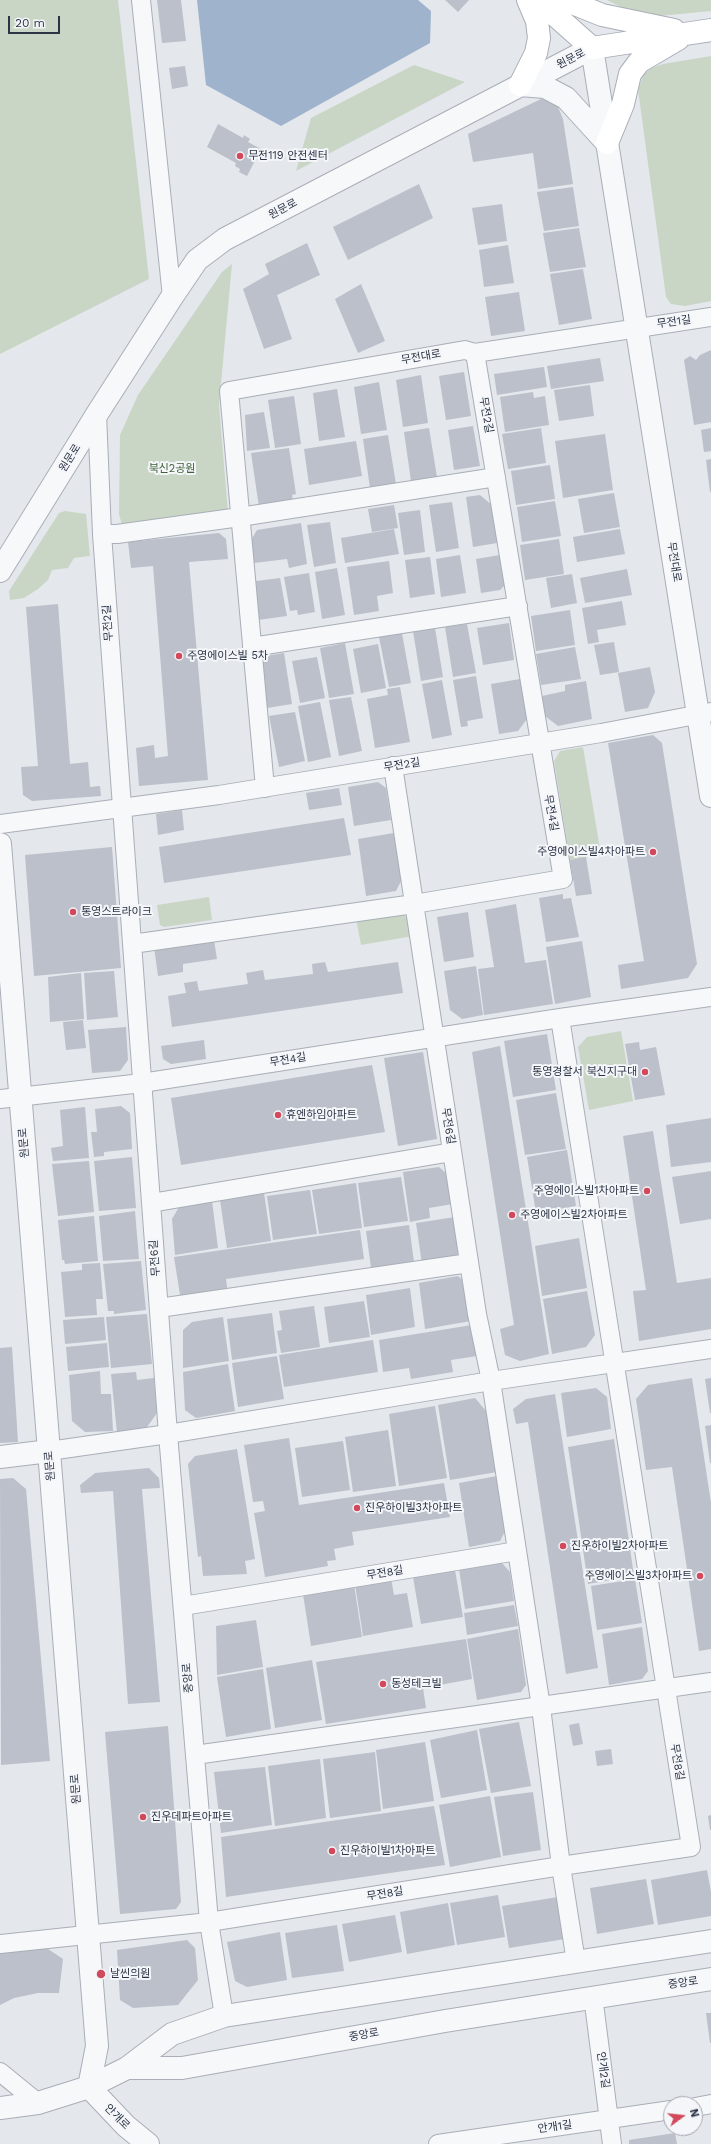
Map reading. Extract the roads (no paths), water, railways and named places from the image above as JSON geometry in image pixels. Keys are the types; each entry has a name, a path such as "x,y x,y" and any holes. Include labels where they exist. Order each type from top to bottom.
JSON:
{"main road":[{"path":"520,85 536,53 539,38 537,21 528,0"},
{"path":"538,0 592,48"},
{"path":"565,0 602,15 689,33"},
{"name":"원문로","path":"592,48 711,30"},
{"path":"607,143 623,104 630,74 639,62 689,33"}],"street":[{"path":"140,0 172,297"},
{"name":"원문로","path":"0,571 97,414 197,260 225,239 592,48"},
{"name":"무전대로","path":"592,48 637,328 704,714 711,796"},
{"path":"520,85 545,87 566,98 607,143"},
{"name":"무전1길","path":"637,328 711,317"},
{"name":"무전대로","path":"240,517 228,391 465,350 475,353 637,328"},
{"name":"무전2길","path":"475,353 518,606 539,742"},
{"name":"무전2길","path":"97,414 102,534 122,808"},
{"path":"102,534 117,534 240,517 496,477"},
{"path":"240,517 265,788"},
{"path":"252,647 518,606"},
{"name":"무전2길","path":"0,824 265,788 601,733 704,714"},
{"name":"무전4길","path":"132,944 414,904 563,879 539,742"},
{"path":"393,766 434,1037"},
{"path":"122,808 142,1083"},
{"name":"원문로","path":"0,844 10,1098 49,1451 97,2046 89,2087"},
{"name":"무전4길","path":"10,1098 142,1083 434,1037 711,997"},
{"name":"무전8길","path":"209,1922 561,1866 691,1847 665,1688 616,1363 560,1018"},
{"name":"무전6길","path":"434,1037 477,1314 491,1382"},
{"name":"무전6길","path":"142,1083 168,1434"},
{"path":"151,1203 452,1152"},
{"path":"159,1308 469,1263"},
{"path":"0,1457 168,1434 491,1382 711,1349"},
{"path":"491,1382 541,1707 561,1866 576,1962"},
{"name":"중앙로","path":"168,1434 209,1922 224,2016"},
{"name":"무전8길","path":"183,1606 517,1551"},
{"path":"195,1755 711,1682"},
{"path":"0,1944 209,1922"},
{"path":"0,2108 38,2103 89,2087 127,2068 172,2034 224,2016 711,1941"},
{"name":"중앙로","path":"127,2068 182,2068 369,2034 593,1996 711,1979"},
{"name":"안개2길","path":"593,1996 612,2144"},
{"path":"0,2072 38,2103"},
{"name":"안개로","path":"89,2087 126,2126 148,2144"},
{"name":"안개1길","path":"438,2144 663,2111"}],"water":[{"path":"197,0 418,0 431,11 430,43 281,126 206,85"}],"place":[{"name":"무전119 안전센터","path":"240,156"},
{"name":"주영에이스빌 5차","path":"179,656"},
{"name":"주영에이스빌4차아파트","path":"653,852"},
{"name":"통영스트라이크","path":"73,912"},
{"name":"통영경찰서 북신지구대","path":"645,1072"},
{"name":"휴엔하임아파트","path":"278,1115"},
{"name":"주영에이스빌1차아파트","path":"647,1191"},
{"name":"주영에이스빌2차아파트","path":"512,1215"},
{"name":"진우하이빌3차아파트","path":"357,1508"},
{"name":"진우하이빌2차아파트","path":"563,1546"},
{"name":"주영에이스빌3차아파트","path":"700,1576"},
{"name":"동성테크빌","path":"383,1684"},
{"name":"진우데파트아파트","path":"143,1817"},
{"name":"진우하이빌1차아파트","path":"332,1851"},
{"name":"날씬의원","path":"101,1974"}],"park label":[{"name":"북신2공원","path":"172,469"}]}
